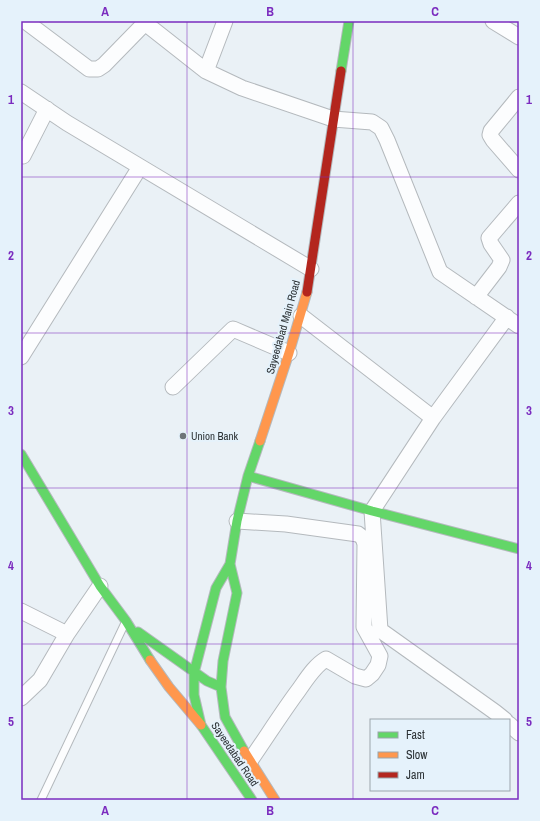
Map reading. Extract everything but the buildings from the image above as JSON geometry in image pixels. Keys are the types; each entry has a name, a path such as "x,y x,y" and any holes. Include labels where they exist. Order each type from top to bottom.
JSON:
{"main road":[{"name":"Sayeedabad Main Road","path":"194,673 216,588 230,564 237,521 248,476 301,316 309,286 349,21"},
{"path":"21,454 100,586 127,623 169,687 201,725"},
{"path":"248,476 372,511 519,549"},
{"name":"Sayeedabad Main Road","path":"221,687 223,660 237,594 230,564"},
{"path":"127,623 194,673 221,687"},
{"name":"Sayeedabad Road","path":"194,673 202,694 201,725 252,800"},
{"path":"169,687 181,693 202,694 221,687"},
{"name":"Sayeedabad Road","path":"221,687 225,717 250,761 275,800"},
{"path":"201,725 201,718 204,712 213,709 222,712 225,717"}],"street":[{"path":"25,21 90,69 98,69 104,65 145,22 206,71 242,88 333,119 372,122 381,128 388,140 440,272 513,322 433,418 372,511 380,630 504,719"},
{"path":"206,71 225,21"},
{"path":"493,21 519,37"},
{"path":"21,92 140,167 312,269"},
{"path":"519,97 491,131 490,135 519,170"},
{"path":"23,156 47,109"},
{"path":"21,357 140,167"},
{"path":"476,296 499,267 502,260 491,244 489,238 519,204"},
{"path":"301,316 433,418"},
{"path":"173,387 233,329 289,353"},
{"path":"237,521 286,524 358,534 364,538 364,627 380,656 378,665 372,674 366,679 355,676 326,659 321,662 290,702 250,761"},
{"path":"21,698 40,680 67,634 100,586"},
{"path":"21,611 67,634"},
{"path":"510,725 519,733"}],"lane":[{"path":"41,800 127,623"}],"traffic: fast":[{"path":"341,71 349,21"},
{"path":"252,800 201,725 194,695 194,673 216,588 230,564 237,521 248,476 260,441"},
{"path":"21,454 100,586 126,621 150,660"},
{"path":"248,476 372,511 519,549"},
{"path":"230,564 237,593 223,661 221,687 225,717 244,751"},
{"path":"138,632 207,681 221,687"}],"traffic: slow":[{"path":"260,441 307,292"},
{"path":"150,660 169,687 201,725"},
{"path":"244,751 275,800"}],"traffic: jam":[{"path":"307,292 341,71"}],"place":[{"name":"Union Bank","path":"183,436"}]}
